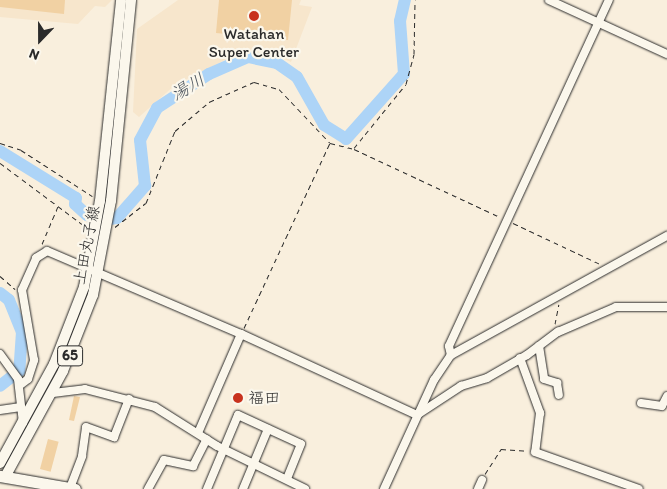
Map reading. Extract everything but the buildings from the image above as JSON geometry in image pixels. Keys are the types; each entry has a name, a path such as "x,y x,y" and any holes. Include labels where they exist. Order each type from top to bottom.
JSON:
{"highway":[{"path":"2,479 25,485 73,489"}],"main road":[{"name":"上田丸子線","path":"0,463 23,423 61,347 88,267 100,199 121,0"},
{"name":"上田丸子線","path":"2,479 53,392 79,335 99,272 108,227 131,0"}],"street":[{"path":"549,0 667,54"},
{"path":"451,355 449,346 609,0"},
{"path":"384,489 417,415 451,355 667,236"},
{"path":"19,382 28,379 34,360 22,297 36,258 42,253 52,252 241,334 417,415"},
{"path":"417,415 461,386 520,358 558,332 616,307 666,305"},
{"path":"198,432 241,334"},
{"path":"539,346 544,378 557,383 559,395"},
{"path":"0,354 19,382 23,423"},
{"path":"520,358 540,413 535,452 639,489"},
{"path":"53,392 84,389 155,407 198,432 222,449 287,478 305,489"},
{"path":"640,403 662,406 667,396"},
{"path":"73,489 82,456 86,427 114,437 129,399"},
{"path":"0,410 21,407"},
{"path":"207,489 222,449 238,415 301,444 287,478"},
{"path":"242,489 268,429"},
{"path":"148,489 164,460 193,466 207,440"},
{"path":"478,489 482,480"}],"path":[{"path":"354,149 406,84 414,54 415,0"},
{"path":"108,227 114,229 146,203 175,131 209,102 245,84 263,83 279,89 330,143 354,149 609,268"},
{"path":"0,143 21,150 100,199"},
{"path":"241,334 330,143"},
{"path":"0,163 96,228"},
{"path":"42,253 59,204"},
{"path":"0,276 22,297"},
{"path":"558,332 554,318 565,291"},
{"path":"482,480 501,449 535,452"}],"shaded area":[{"path":"0,0 112,0 105,7 95,6 78,24 0,17"},
{"path":"178,0 301,0 299,5 312,7 291,62 263,50 225,60 175,85 139,117 133,112 137,29"}],"waterway":[{"name":"湯川","path":"0,151 76,198 75,204 87,215 103,220 117,218 145,186 140,140 157,108 209,74 248,57 277,63 297,77 324,125 346,139 404,74 400,21 405,0"},
{"name":"湯川","path":"0,293 9,300 22,332 19,371 0,386"}],"place":[{"name":"Watahan Super Center","path":"254,16"},
{"name":"福田","path":"238,398"}]}
